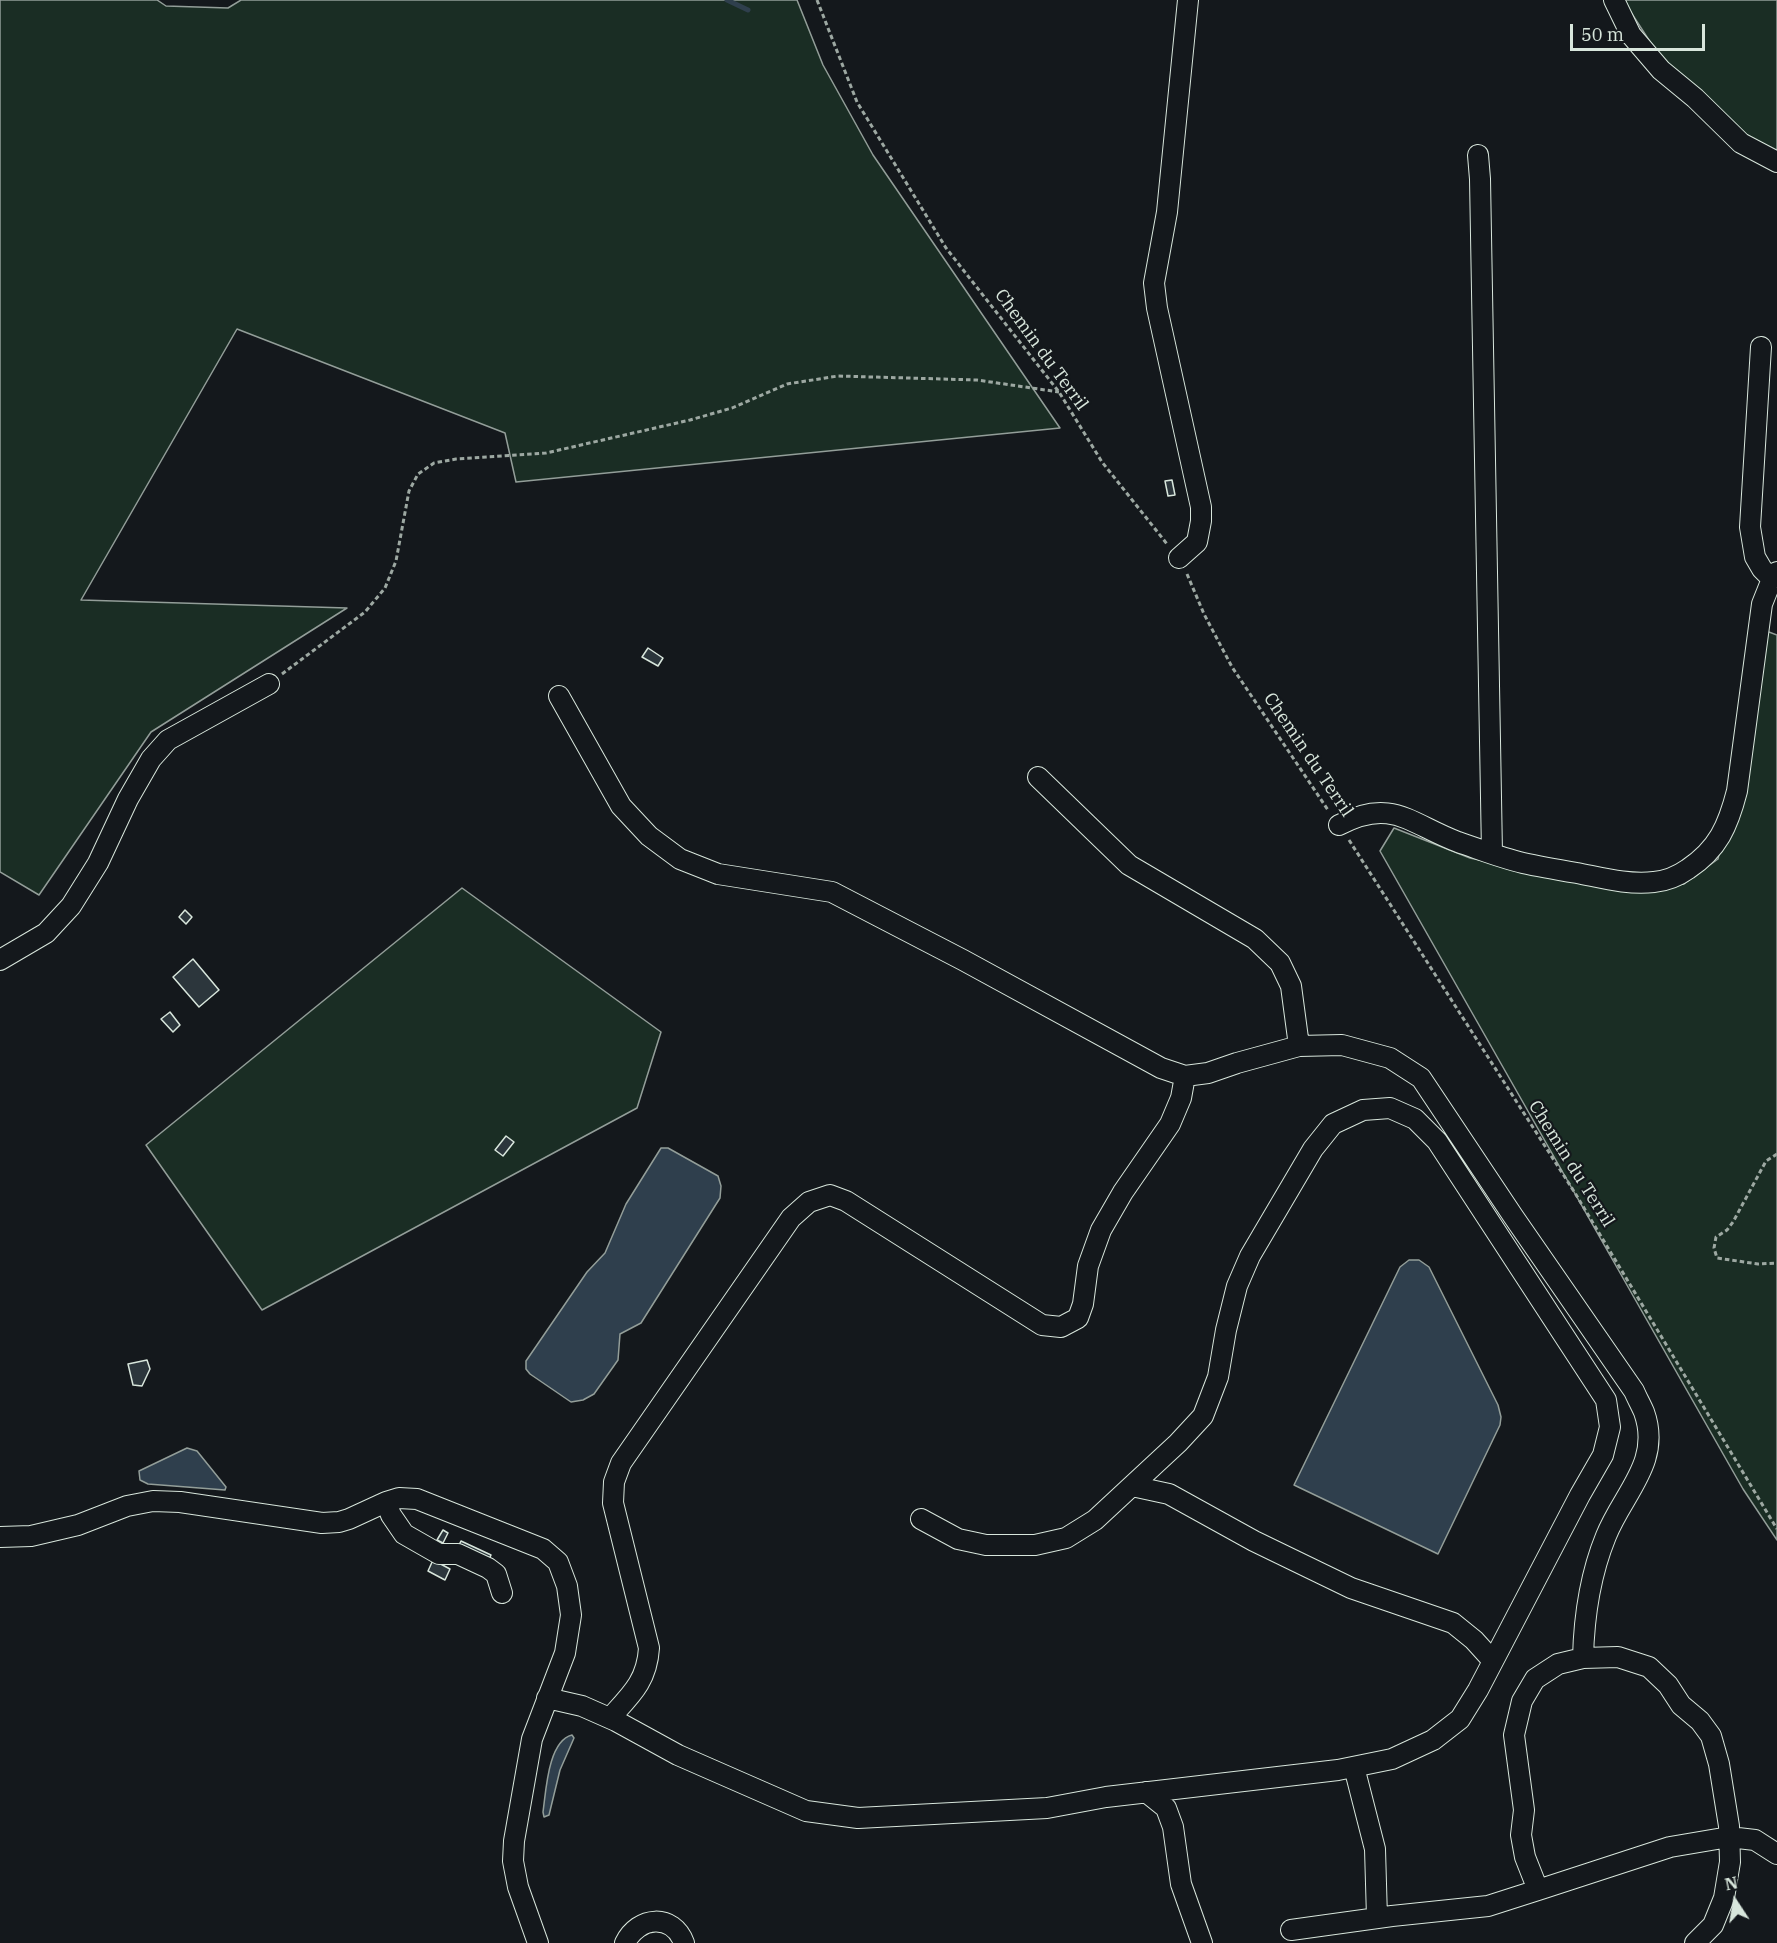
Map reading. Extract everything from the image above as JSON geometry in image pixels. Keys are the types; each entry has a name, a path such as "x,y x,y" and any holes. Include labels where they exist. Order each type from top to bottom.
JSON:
{"lane":[{"path":"1179,558 1197,542 1201,507 1157,308 1154,283 1167,212 1188,0"},
{"path":"1614,0 1631,35 1660,69 1695,98 1741,143 1777,162"},
{"path":"1478,155 1492,853"},
{"path":"1339,825 1358,815 1377,812 1396,814 1456,841 1522,863 1624,882 1656,882 1677,876 1700,861 1716,845 1731,816 1737,791 1762,604 1775,575 1755,557 1750,526 1761,347"},
{"path":"0,960 46,933 71,906 98,863 128,799 151,759 168,740 269,684"},
{"path":"559,696 621,806 649,836 680,859 718,874 832,892 963,960 1161,1068 1185,1076 1208,1073 1299,1046 1342,1045 1390,1059 1421,1078 1634,1391 1644,1413 1648,1436 1645,1464 1607,1533 1594,1570 1584,1622 1583,1658"},
{"path":"1038,777 1129,864 1255,939 1280,963 1291,986 1299,1046"},
{"path":"610,1718 639,1687 648,1665 649,1648 613,1503 614,1482 621,1463 790,1218 809,1202 830,1195 846,1201 1042,1325 1060,1327 1078,1318 1083,1304 1088,1266 1101,1230 1123,1192 1170,1124 1181,1098 1185,1076"},
{"path":"547,1698 582,1706 610,1718 678,1755 806,1811 858,1818 1047,1808 1106,1797 1338,1770 1392,1759 1433,1740 1460,1719 1478,1690 1603,1455 1610,1427 1606,1400 1437,1142 1415,1119 1390,1108 1363,1110 1333,1124 1313,1149 1250,1256 1237,1286 1218,1377 1203,1416 1178,1443 1095,1520 1066,1538 1035,1545 986,1545 958,1539 921,1520"},
{"path":"1131,1486 1169,1494 1254,1541 1351,1588 1453,1623 1474,1640 1493,1661"},
{"path":"0,1537 31,1536 78,1525 127,1506 153,1501 180,1502 322,1523 349,1519 399,1498 417,1499 543,1549 558,1562 567,1586 571,1615 565,1653 532,1739 514,1841 513,1861 518,1887 538,1943"},
{"path":"386,1502 391,1515 404,1534 439,1554 458,1554 488,1568 496,1574 502,1593"},
{"path":"1538,1890 1525,1857 1521,1835 1524,1810 1514,1735 1522,1701 1535,1679 1558,1665 1583,1658 1618,1657 1649,1666 1668,1685 1681,1705 1700,1721 1711,1736 1719,1764 1730,1862 1724,1898 1713,1925 1695,1943"},
{"path":"1353,1767 1375,1849 1377,1918"},
{"path":"1146,1792 1166,1808 1173,1827 1181,1884 1202,1943"},
{"path":"1291,1930 1488,1906 1670,1847 1729,1837 1755,1840 1777,1854"},
{"path":"625,1943 638,1927 653,1922 669,1923 681,1935 684,1943"}],"path":[{"name":"Chemin du Terril","path":"817,0 857,102 946,248 1059,392 1102,462 1179,558 1204,614 1232,666 1369,869 1575,1192 1777,1529"},
{"path":"269,684 365,612 385,588 396,561 409,491 418,474 434,463 456,459 546,453 690,420 732,408 787,384 838,375 977,380 1059,392"},
{"path":"1777,1154 1766,1161 1733,1222 1727,1230 1716,1237 1714,1248 1717,1258 1758,1264 1777,1263"}],"green space":[{"path":"0,0 157,0 166,6 228,8 241,0 797,0 823,65 873,155 1060,428 516,482 505,433 237,329 81,600 347,608 151,732 39,895 0,872"},
{"path":"1623,0 1777,0 1777,154 1742,135 1658,54"},
{"path":"1761,629 1777,635 1777,1540 1743,1489 1380,851 1394,828 1470,858 1557,877 1638,890 1684,884 1718,859 1743,737"},
{"path":"462,888 661,1032 637,1108 262,1310 146,1145"}],"water":[{"path":"661,1148 668,1148 718,1176 721,1186 720,1198 641,1323 620,1334 618,1360 594,1394 583,1400 571,1402 530,1374 526,1369 526,1361 587,1272 605,1253 626,1204"},
{"path":"1409,1260 1419,1260 1429,1267 1498,1405 1501,1417 1500,1425 1438,1554 1294,1485 1400,1267"},
{"path":"187,1448 197,1451 226,1487 225,1490 148,1484 140,1480 139,1471"},
{"path":"572,1735 574,1738 560,1770 549,1815 544,1817 547,1780 553,1756 564,1739"}],"building":[{"path":"1172,480 1175,495 1168,496 1165,481"},
{"path":"648,648 663,658 658,666 642,657"},
{"path":"185,910 192,917 186,924 179,917"},
{"path":"193,959 219,990 199,1007 173,977"},
{"path":"170,1012 180,1025 173,1032 161,1019"},
{"path":"506,1136 514,1142 503,1156 495,1150"},
{"path":"147,1360 150,1369 142,1386 133,1385 128,1364"},
{"path":"443,1530 448,1533 443,1543 437,1540"},
{"path":"461,1541 491,1555 488,1562 458,1547"},
{"path":"433,1560 450,1569 445,1580 428,1571"}],"waterway":[{"path":"727,0 748,10"}]}
